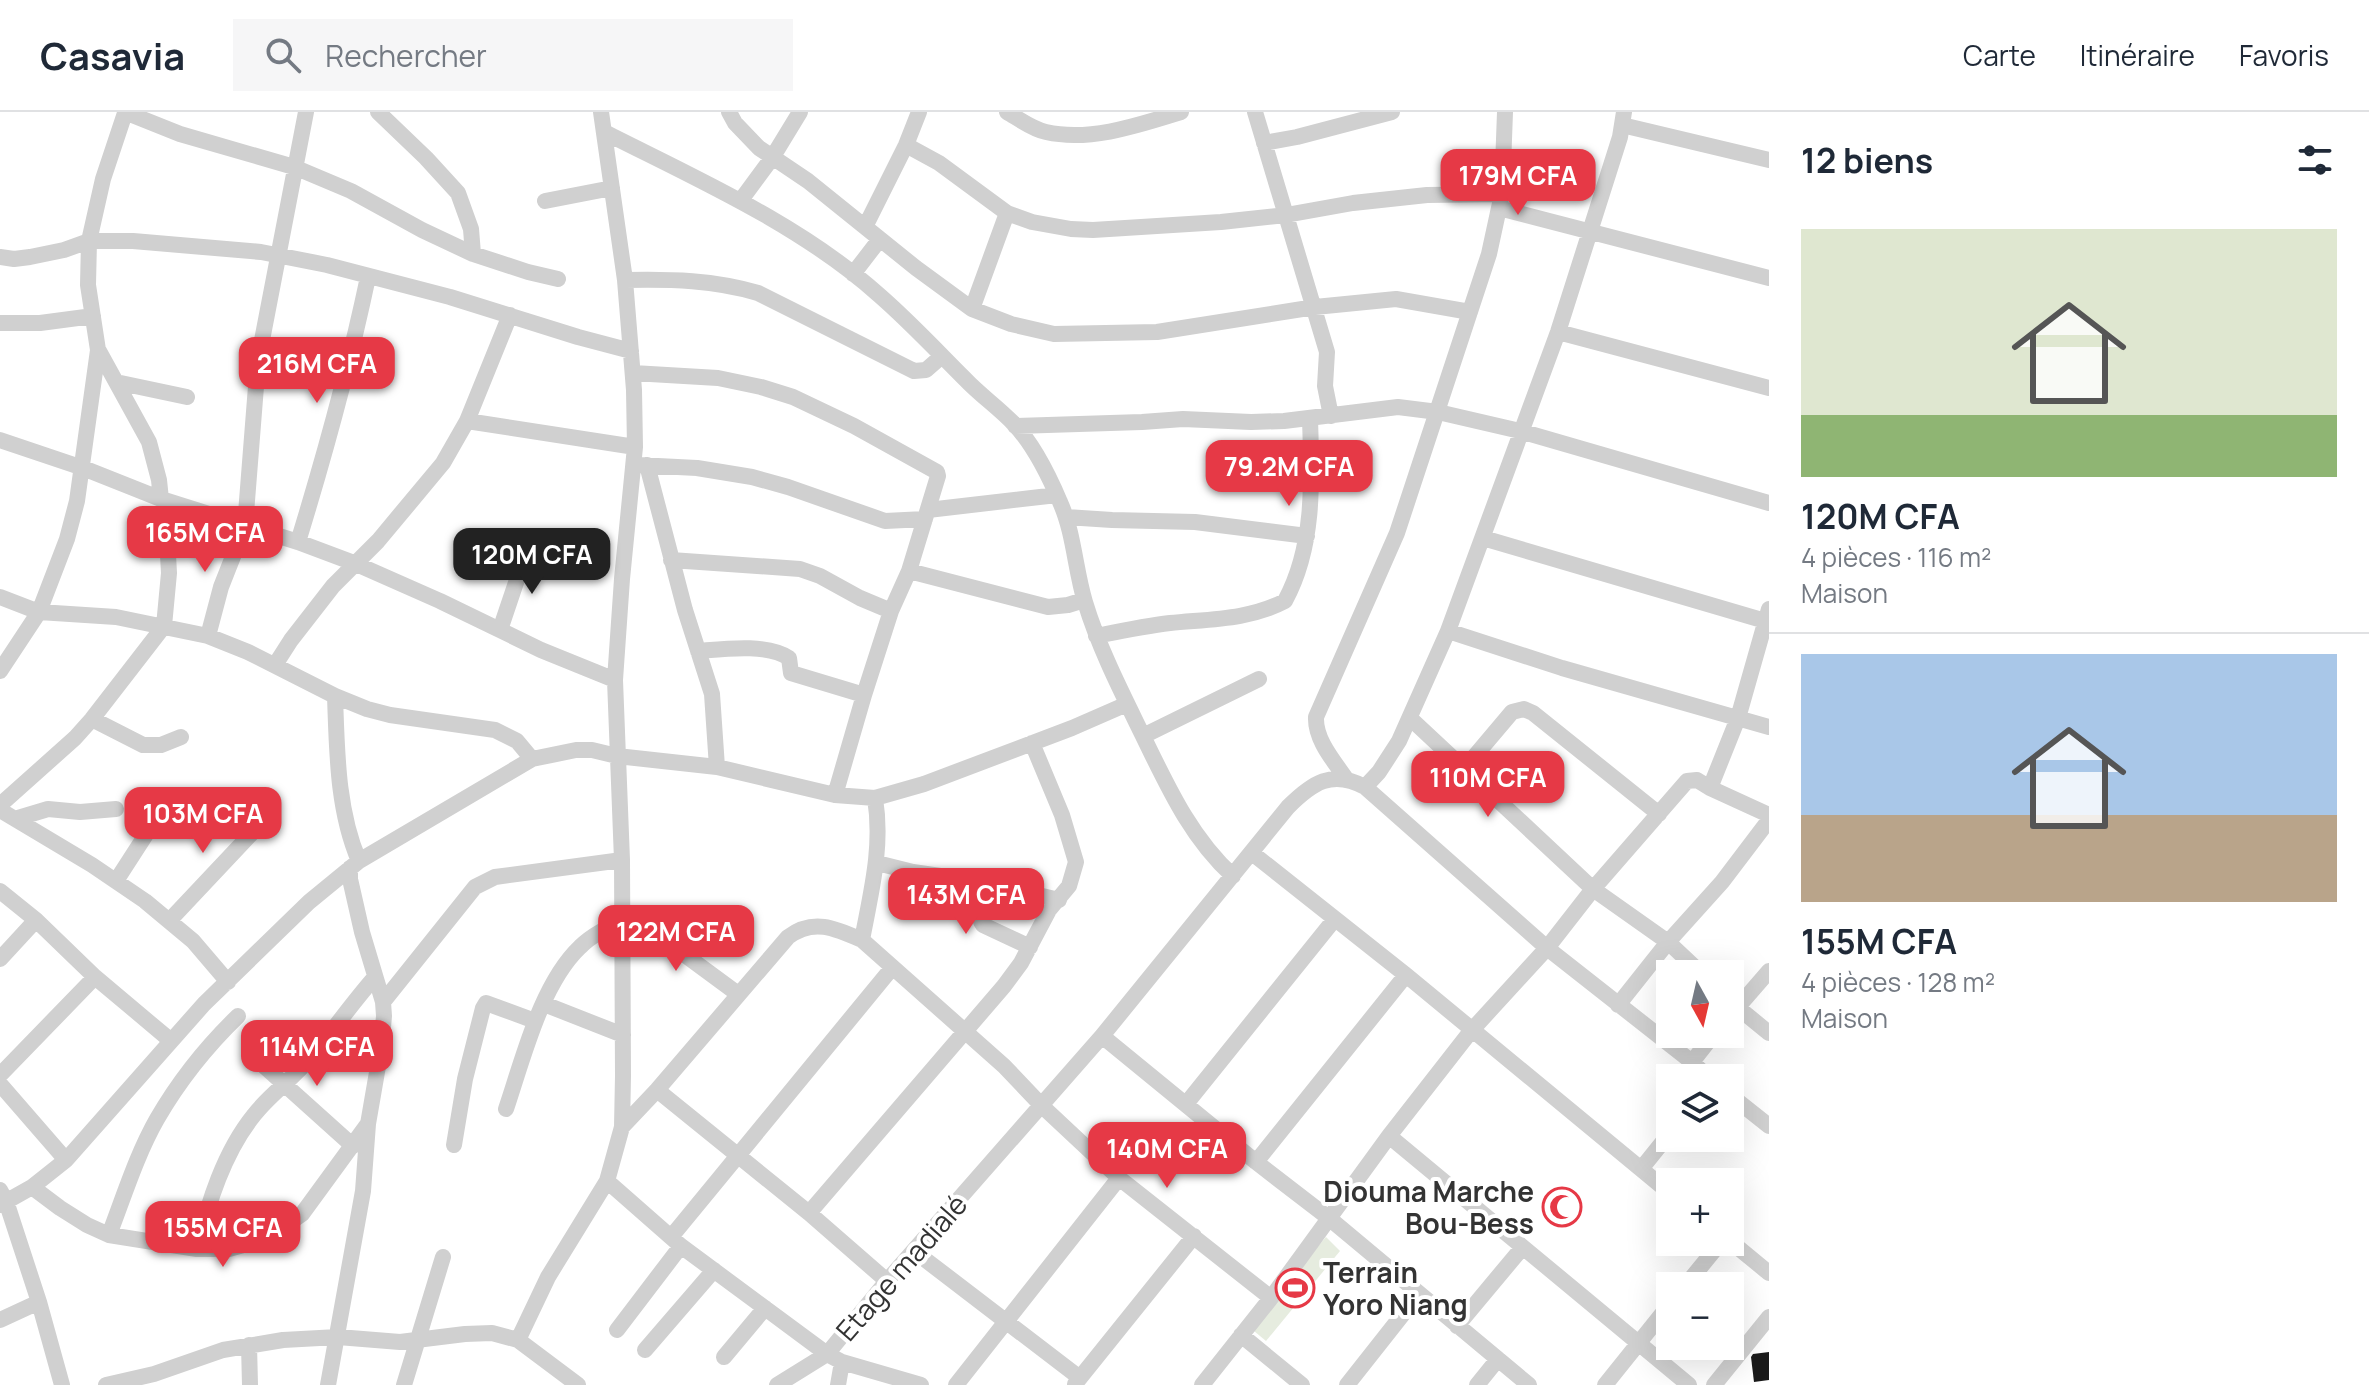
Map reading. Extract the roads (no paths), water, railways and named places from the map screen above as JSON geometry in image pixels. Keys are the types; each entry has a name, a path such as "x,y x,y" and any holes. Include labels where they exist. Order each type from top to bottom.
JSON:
{"street":[{"path":"0,671 39,612 72,524 83,468 98,350 88,285 89,241 103,179 125,112 180,134 294,167 351,191 473,254 558,279"},
{"path":"208,636 221,587 245,526 258,361 306,112"},
{"path":"378,112 458,193 469,223 473,254"},
{"path":"601,112 625,280 633,373 635,447 712,694 717,767"},
{"path":"729,112 749,138 772,158 808,181 972,309 1032,330 1054,334 1157,332 1315,307 1396,299 1470,312"},
{"path":"741,200 800,112"},
{"path":"865,227 919,112"},
{"path":"1007,112 1046,132 1085,133 1132,126 1181,112"},
{"path":"1255,112 1327,352 1325,386 1331,416"},
{"path":"1264,143 1392,112"},
{"path":"1505,112 1501,201 1489,254 1397,533 1316,717 1318,732 1347,780 1365,787 1547,948 1692,1062 1703,1048"},
{"path":"1365,787 1390,757 1411,719 1448,631 1558,332 1623,119 1769,160"},
{"path":"604,132 741,200 853,274 878,294 1015,426 1030,445 1066,517 1084,600 1096,636 1127,704 1178,806 1216,860 1233,876"},
{"path":"906,145 954,173 1007,213 1032,222 1071,229 1221,222 1427,195 1501,201 1588,230 1769,278"},
{"path":"545,201 612,188"},
{"path":"972,309 1007,213"},
{"path":"853,274 880,239"},
{"path":"0,257 30,257 89,241 133,241 280,254 510,315 631,351"},
{"path":"298,542 350,361 368,277"},
{"path":"625,280 695,280 758,293 914,371 926,370 942,356"},
{"path":"275,665 291,640 354,563 378,541 443,463 467,421 510,315"},
{"path":"0,323 40,323 93,316"},
{"path":"1558,332 1769,388"},
{"path":"98,350 149,442 159,480 169,573 164,626 92,719 0,807 116,881 169,921 193,941 228,982"},
{"path":"633,373 740,381 777,392 811,405 934,468 938,476 909,571 891,611 835,795"},
{"path":"116,382 187,397"},
{"path":"1015,426 1183,419 1251,422 1310,419 1398,407 1438,412 1520,431 1769,503"},
{"path":"1096,636 1170,623 1218,620 1281,604 1300,567 1307,536 1310,419"},
{"path":"467,421 635,447"},
{"path":"0,440 163,500 298,542 354,563 541,650 615,680"},
{"path":"640,465 697,468 752,477 885,521 1057,495"},
{"path":"518,1340 548,1277 607,1181 622,1127 622,860 615,680 622,579 640,465"},
{"path":"1066,517 1215,523 1307,536"},
{"path":"1483,538 1768,617 1738,718 1710,788"},
{"path":"500,630 527,550"},
{"path":"671,560 800,569 891,611"},
{"path":"909,571 1048,607 1084,600"},
{"path":"0,597 39,612 116,617 208,636 335,696 390,715 495,730 517,741 532,759"},
{"path":"1448,631 1562,668 1769,727"},
{"path":"698,651 741,649 781,653 789,658 791,673 864,695"},
{"path":"1143,736 1259,679"},
{"path":"328,1385 363,1191 368,1124 381,1049 383,1002 356,903 355,865 339,775 335,696"},
{"path":"62,1385 39,1302 2,1199 32,1187 66,1160 170,1040 309,902 355,865 532,759 592,750 617,756 717,767 835,795 875,798 924,784 1127,704"},
{"path":"1463,770 1512,712 1524,709 1659,814"},
{"path":"92,719 143,745 161,745 181,737"},
{"path":"1411,719 1593,889 1668,942 1687,960"},
{"path":"809,1213 1004,986 1073,875 1076,856 1032,743"},
{"name":"Etage madialé","path":"921,1385 834,1358 887,1281 1102,1036 1288,807 1315,784 1327,780 1347,780"},
{"path":"1202,1385 1471,1031 1547,948 1593,889 1687,781 1697,780 1769,818 1722,882 1668,942 1618,1005"},
{"path":"862,940 877,863 875,798"},
{"path":"18,818 48,809 80,812 116,809"},
{"path":"169,921 267,817"},
{"path":"116,881 147,833"},
{"path":"1252,853 1406,975 1656,1181"},
{"path":"383,1002 463,901 481,883 495,877 622,860"},
{"path":"877,863 913,872 988,883 1059,900"},
{"path":"988,883 979,910 983,925 1030,947"},
{"path":"0,891 170,1040"},
{"path":"0,959 36,920"},
{"path":"1186,1104 1334,920"},
{"path":"506,1109 535,1021 555,979 570,957 597,933 622,926 660,941 738,994"},
{"path":"622,1127 788,937 803,927 820,926 836,930 862,940 1004,1066 1119,1178 1271,1298"},
{"path":"617,1330 738,1156 892,968"},
{"path":"1744,996 1769,971"},
{"path":"1256,1162 1406,975"},
{"path":"0,1075 95,977"},
{"path":"197,1249 206,1215 232,1151 253,1116 308,1061 375,977"},
{"path":"454,1145 465,1079 486,1003 535,1021"},
{"path":"544,1004 623,1035"},
{"path":"109,1235 157,1120 200,1057 238,1016"},
{"path":"1744,1016 1769,1033"},
{"path":"1102,1036 1330,1219 1529,1385"},
{"path":"255,1058 353,1146"},
{"path":"0,1084 66,1160"},
{"path":"657,1090 809,1213 887,1281"},
{"path":"1744,1106 1769,1126"},
{"path":"32,1187 87,1225 109,1235 197,1249 229,1249 268,1238 302,1214 368,1124"},
{"path":"1389,1136 1689,1385"},
{"path":"1641,1169 1656,1150"},
{"path":"956,1385 1119,1178"},
{"path":"607,1181 676,1242 834,1358 838,1385"},
{"path":"914,1251 1006,1321 1077,1381 1194,1236"},
{"path":"1457,1326 1522,1248"},
{"path":"1744,1252 1769,1273"},
{"path":"1696,1272 1710,1256"},
{"path":"404,1385 443,1257"},
{"path":"645,1350 714,1270"},
{"path":"1347,1385 1418,1295"},
{"path":"0,1320 39,1302"},
{"path":"724,1357 765,1308"},
{"path":"1714,1385 1769,1317"},
{"path":"1605,1385 1656,1322"},
{"path":"106,1385 196,1358 283,1340 338,1337 400,1342 492,1333 518,1340 578,1385"},
{"path":"1241,1335 1302,1385"},
{"path":"249,1345 250,1385"},
{"path":"777,1385 834,1358"},
{"path":"1477,1385 1498,1359"}],"place":[{"name":"Diouma Marche Bou-Bess","path":"1562,1207"},
{"name":"Terrain Yoro Niang","path":"1295,1288"}]}
